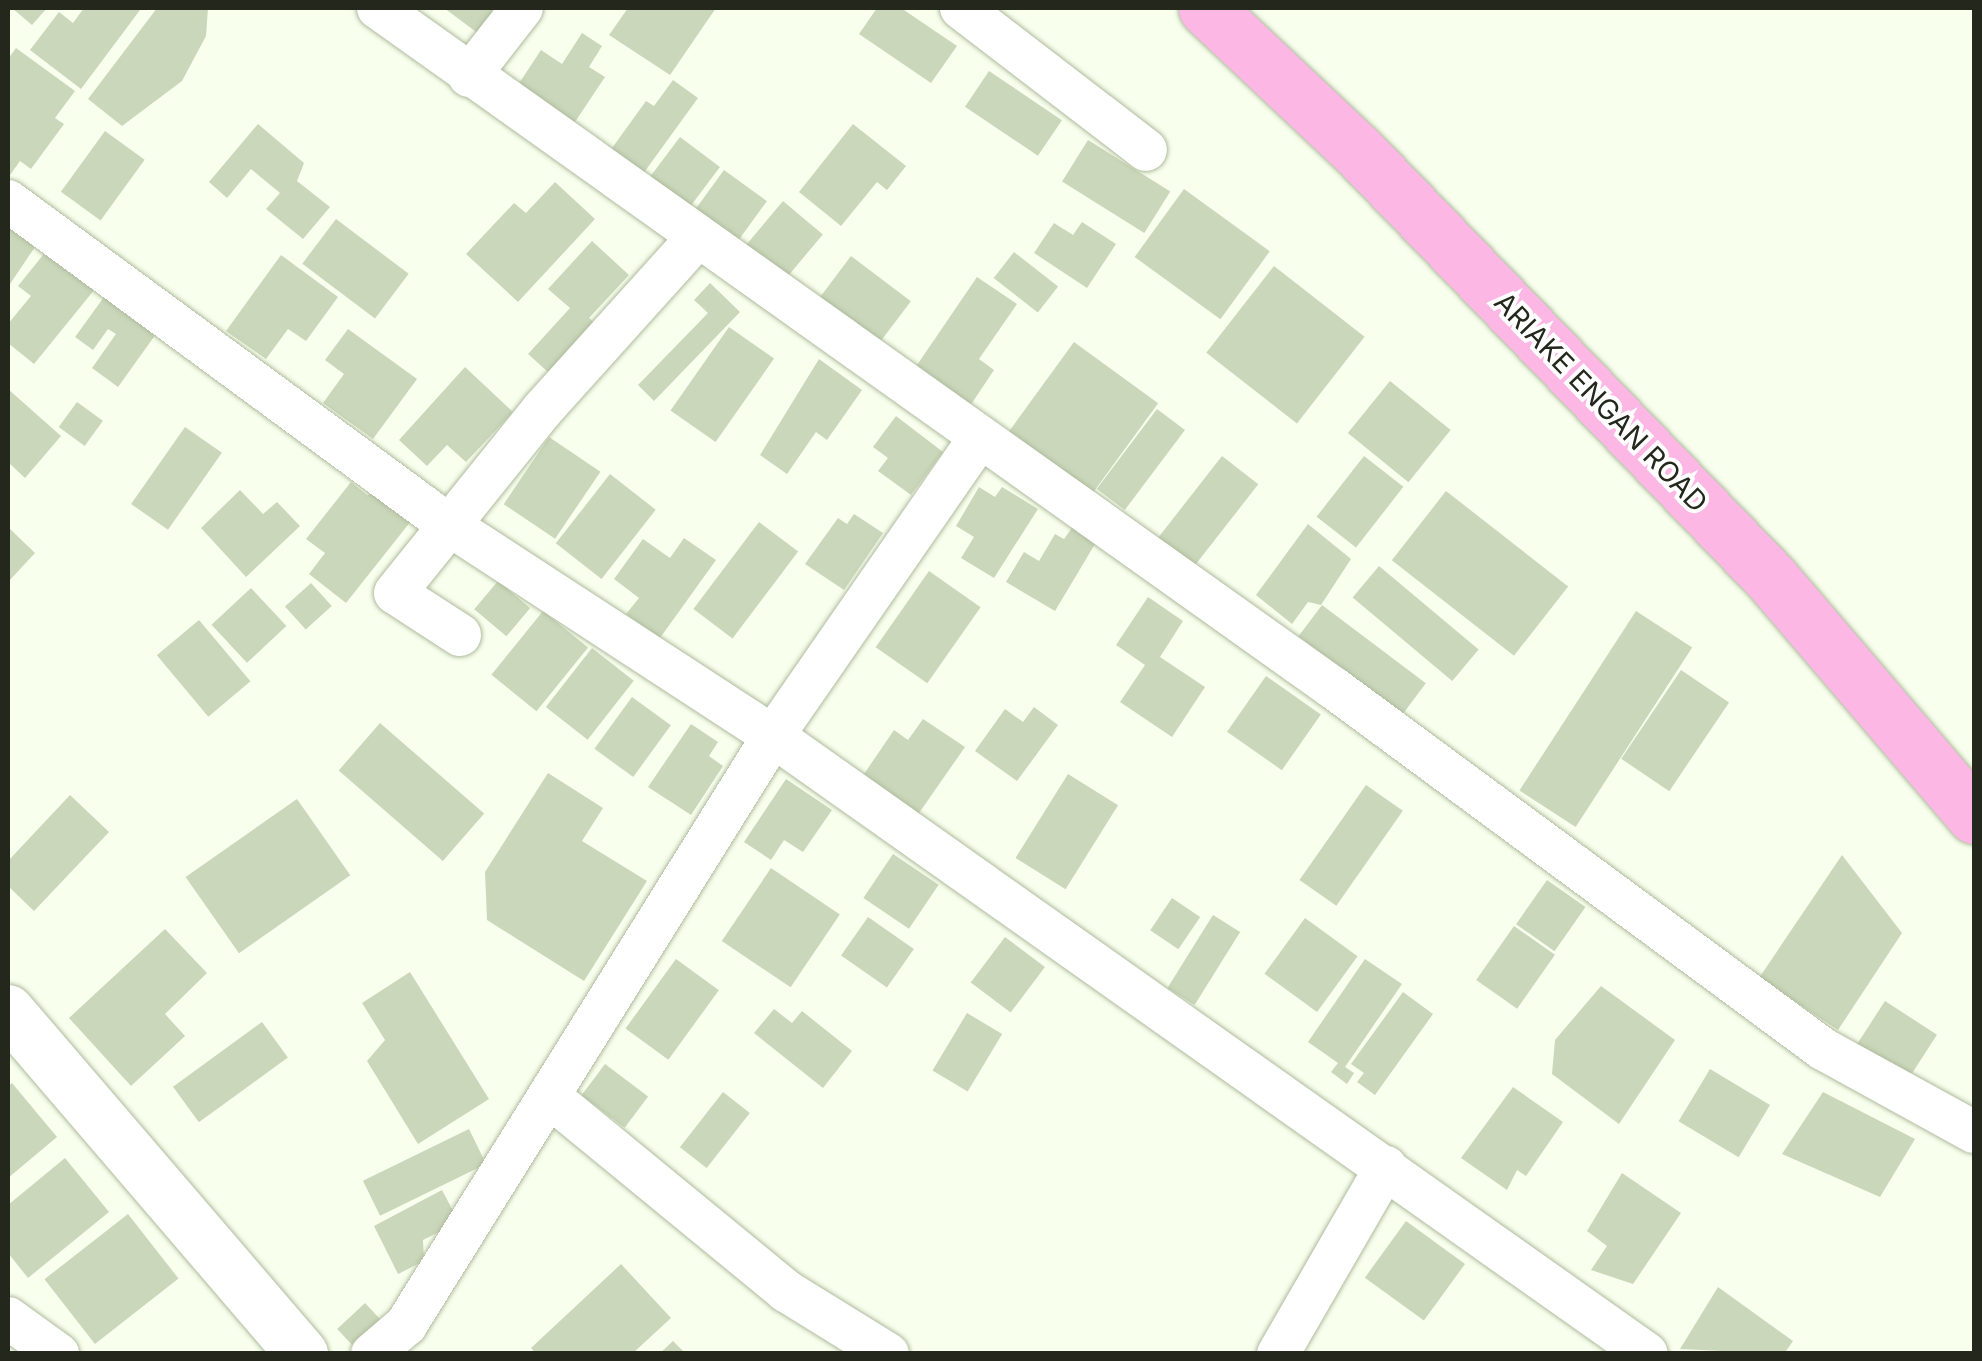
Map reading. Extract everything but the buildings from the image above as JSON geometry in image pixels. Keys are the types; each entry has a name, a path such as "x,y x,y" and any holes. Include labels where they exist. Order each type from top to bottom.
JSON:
{"highway":[{"name":"ARIAKE ENGAN ROAD","path":"1206,8 1359,152 1745,551 1974,816"}],"street":[{"path":"378,8 1823,1049 1974,1132"},
{"path":"469,76 522,8"},
{"path":"961,8 1146,150"},
{"path":"8,202 446,523 773,736 1386,1167 1638,1351"},
{"path":"460,635 395,593 446,523 697,238"},
{"path":"372,1354 406,1325 773,736 979,438"},
{"path":"8,1011 302,1354"},
{"path":"550,1097 786,1290 888,1354"},
{"path":"1278,1354 1386,1167"},
{"path":"8,1318 58,1354"}]}
